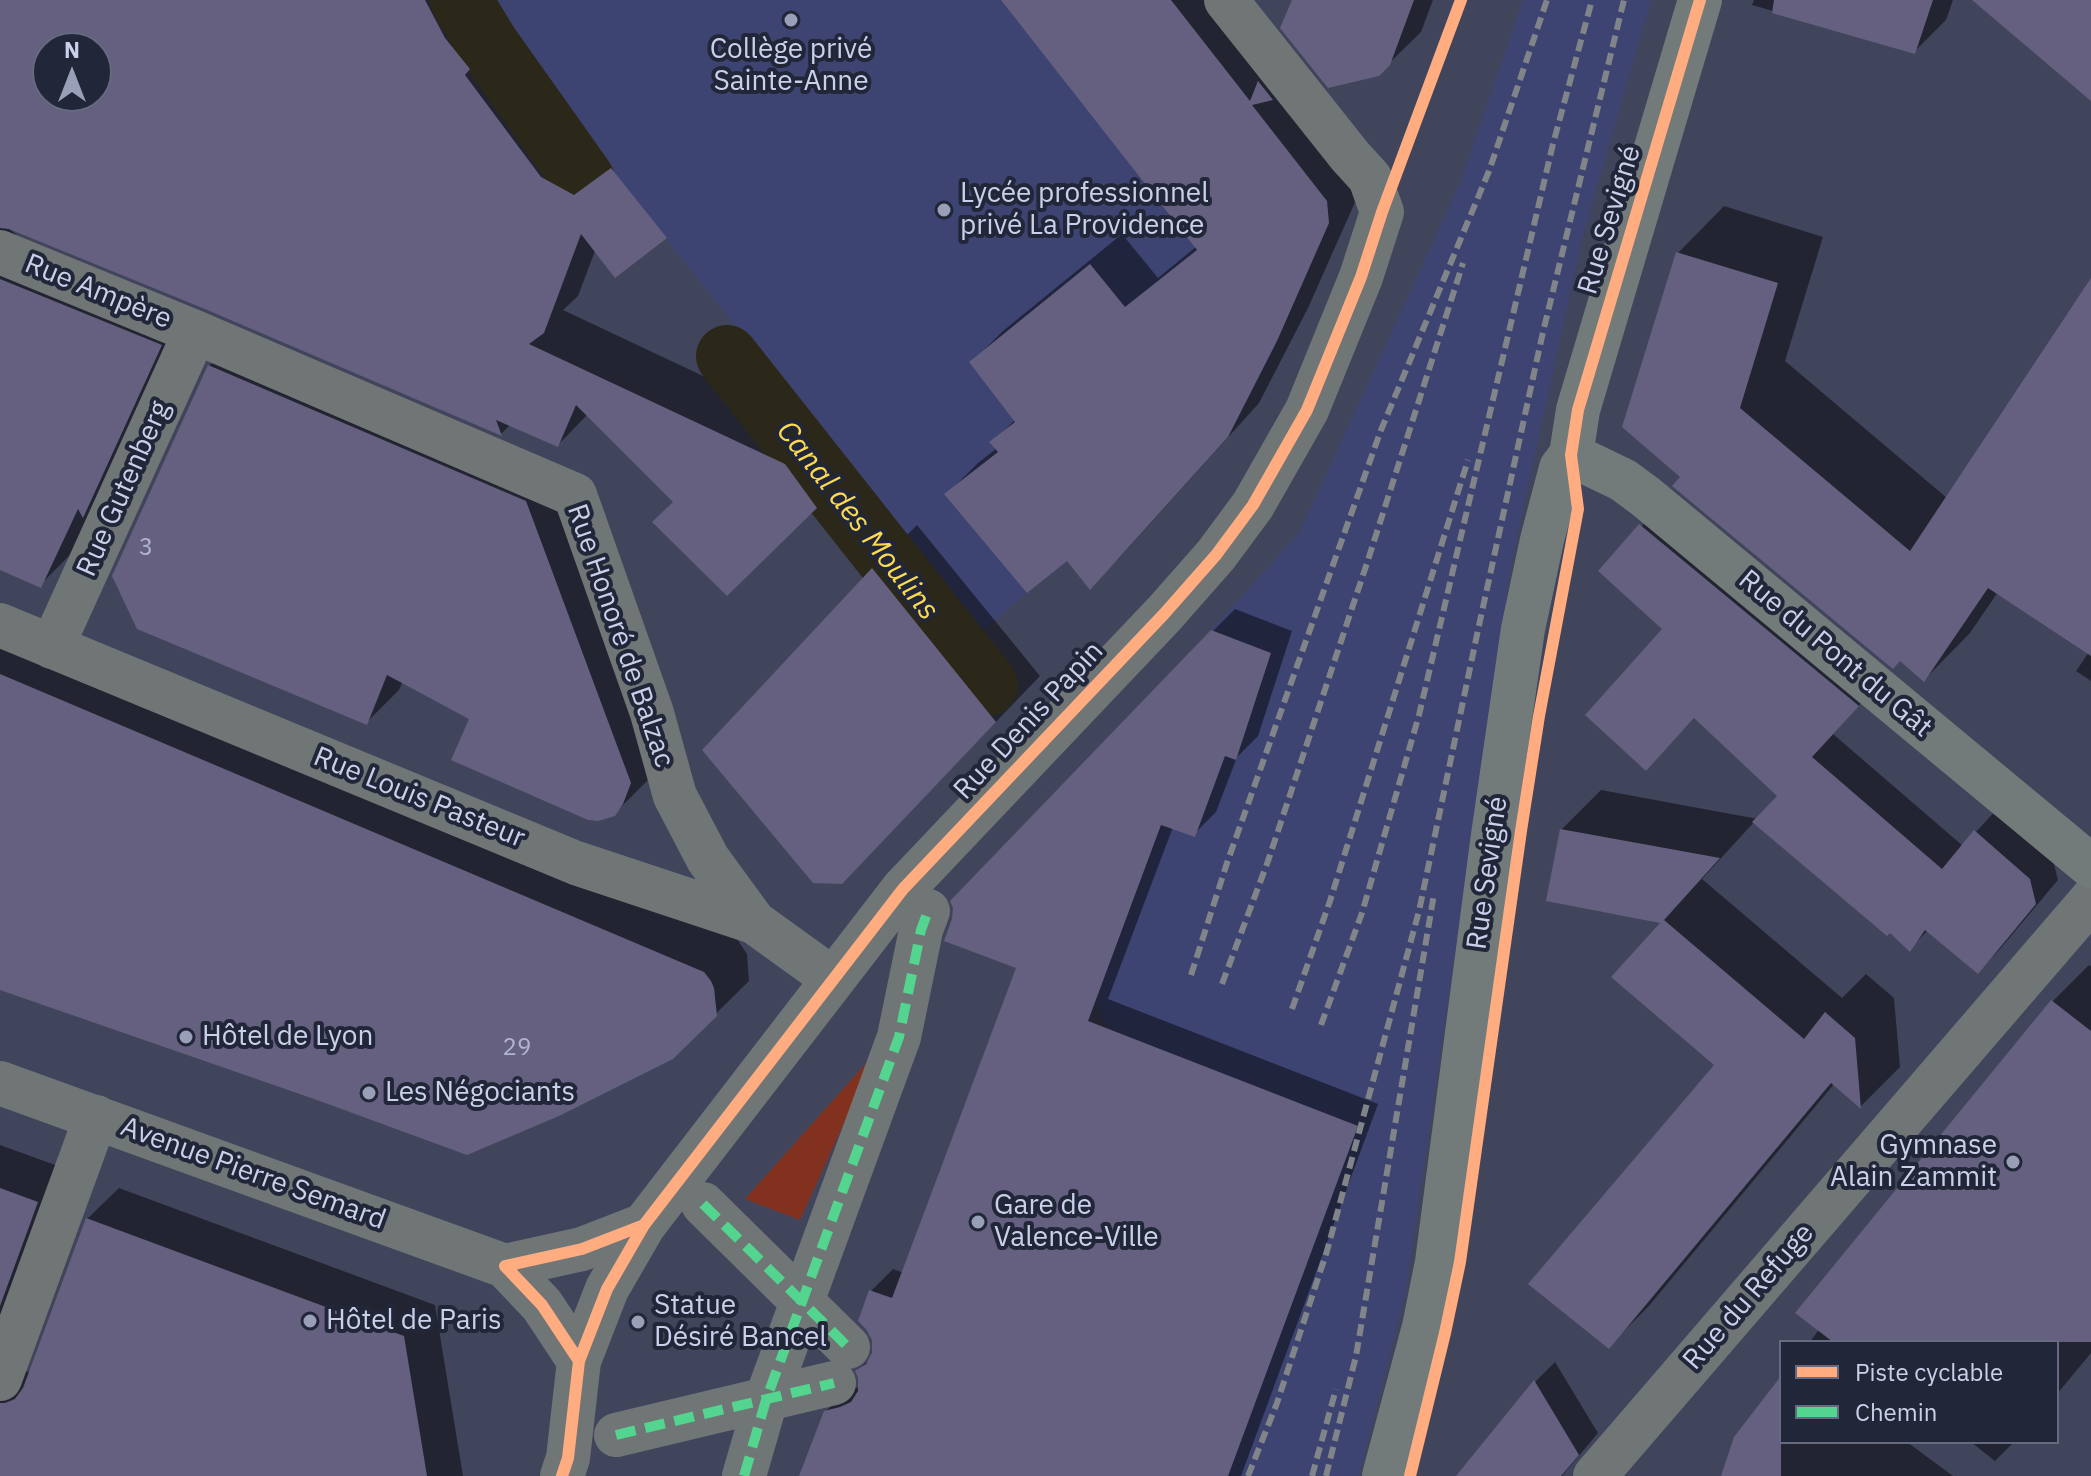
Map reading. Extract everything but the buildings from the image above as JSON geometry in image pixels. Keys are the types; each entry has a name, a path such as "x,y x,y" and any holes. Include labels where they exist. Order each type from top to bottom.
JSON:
{"street":[{"name":"Rue Denis Papin","path":"562,1476 568,1458 579,1361 607,1289 644,1225 903,889 1164,614 1216,555 1253,505 1307,410 1361,277 1382,212 1370,178 1226,0"},
{"name":"Rue Sevigné","path":"1384,1476 1424,1327 1437,1262 1523,629 1542,540 1561,468 1571,455 1578,410 1700,0"},
{"name":"Rue Ampère","path":"0,252 195,332"},
{"name":"Rue Gutenberg","path":"52,647 195,332"},
{"name":"Rue Honoré de Balzac","path":"195,332 575,495 652,713 675,796 708,859 754,922"},
{"name":"Rue du Pont du Gât","path":"1571,455 1623,480 1646,497 2091,866"},
{"name":"Rue Louis Pasteur","path":"0,625 576,863 754,922 833,979"},
{"name":"Rue du Refuge","path":"1595,1476 2091,900"},
{"path":"744,1476 766,1400 801,1300 899,1037 921,930 928,911"},
{"name":"Avenue Pierre Semard","path":"0,1083 505,1266"},
{"path":"0,1379 96,1117"},
{"path":"616,1435 766,1400 841,1365 801,1300 703,1204"},
{"path":"505,1266 582,1249 644,1225"},
{"path":"505,1266 542,1305 579,1361"}],"shaded area":[{"path":"487,0 1171,0 1327,201 1329,223 1271,355 1229,435 981,632 610,169 500,23"},
{"path":"1523,0 1651,0 1582,239 1512,559 1406,1290 1359,1476 940,1476 1107,1028 1096,999 1193,744 1236,760 1271,654 1211,630 1299,533 1460,183"},
{"path":"876,1052 800,1220 745,1199"}],"waterway":[{"name":"Canal des Moulins","path":"461,0 489,46 584,180"},
{"name":"Canal des Moulins","path":"727,356 987,685"}],"railway":[{"path":"1191,975 1227,863 1381,430 1489,171 1547,0"},
{"path":"1321,1025 1362,913 1419,715 1553,144 1592,0"},
{"path":"1248,1476 1277,1403 1327,1251 1419,911 1543,332 1624,0"},
{"path":"1222,984 1268,861 1463,263"},
{"path":"1292,1009 1330,901 1468,460"},
{"path":"1326,1476 1356,1356 1434,894"},
{"path":"1312,1476 1336,1389"}],"marked path":[{"path":"744,1476 766,1400 899,1037 921,930 928,911"},
{"path":"703,1204 848,1347"},
{"path":"616,1435 834,1383"}],"cycle path":[{"path":"562,1476 568,1458 579,1361 607,1289 644,1225 903,889 1164,614 1216,555 1253,505 1307,410 1361,277 1461,0"},
{"path":"1410,1476 1460,1262 1539,716 1578,509 1571,455 1578,410 1700,0"},
{"path":"579,1361 542,1305 505,1266 582,1249 644,1225"}],"place":[{"name":"Collège privé Sainte-Anne","path":"791,20"},
{"name":"Lycée professionnel privé La Providence","path":"944,210"},
{"name":"Hôtel de Lyon","path":"186,1037"},
{"name":"Les Négociants","path":"369,1093"},
{"name":"Gymnase Alain Zammit","path":"2013,1162"},
{"name":"Gare de Valence-Ville","path":"978,1222"},
{"name":"Hôtel de Paris","path":"310,1321"},
{"name":"Statue Désiré Bancel","path":"638,1322"}]}
